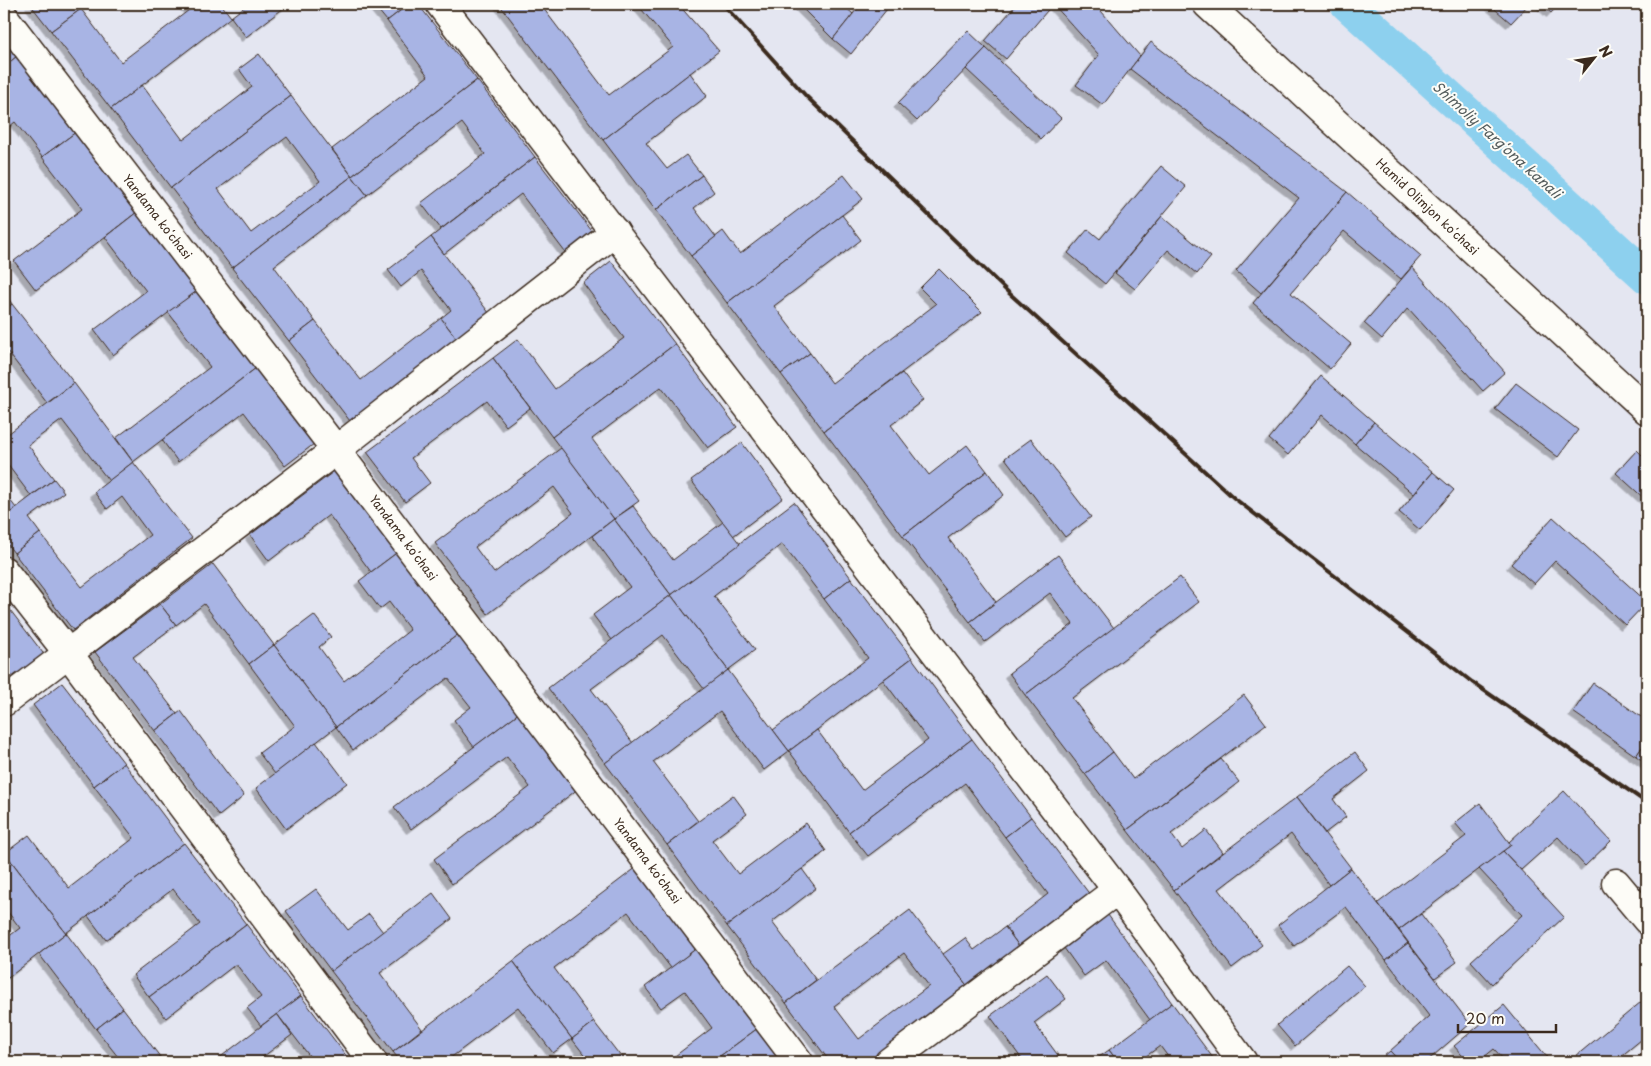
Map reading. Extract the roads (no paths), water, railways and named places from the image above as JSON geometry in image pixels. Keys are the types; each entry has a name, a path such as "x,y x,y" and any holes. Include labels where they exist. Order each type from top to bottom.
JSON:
{"street":[{"path":"440,4 1117,890 1244,1062"},
{"name":"Hamid Olimjon koʻchasi","path":"1207,4 1647,410"},
{"name":"Yandama koʻchasi","path":"4,17 336,450 799,1062"},
{"path":"4,702 336,450 615,232"},
{"path":"4,572 68,653 373,1062"},
{"path":"1616,883 1647,920"},
{"path":"889,1062 1117,890"}],"waterway":[{"name":"Shimoliy Fargʻona kanali","path":"1347,4 1647,277"}],"railway":[{"path":"723,4 806,96 1009,293 1234,498 1472,682 1647,803"}]}
